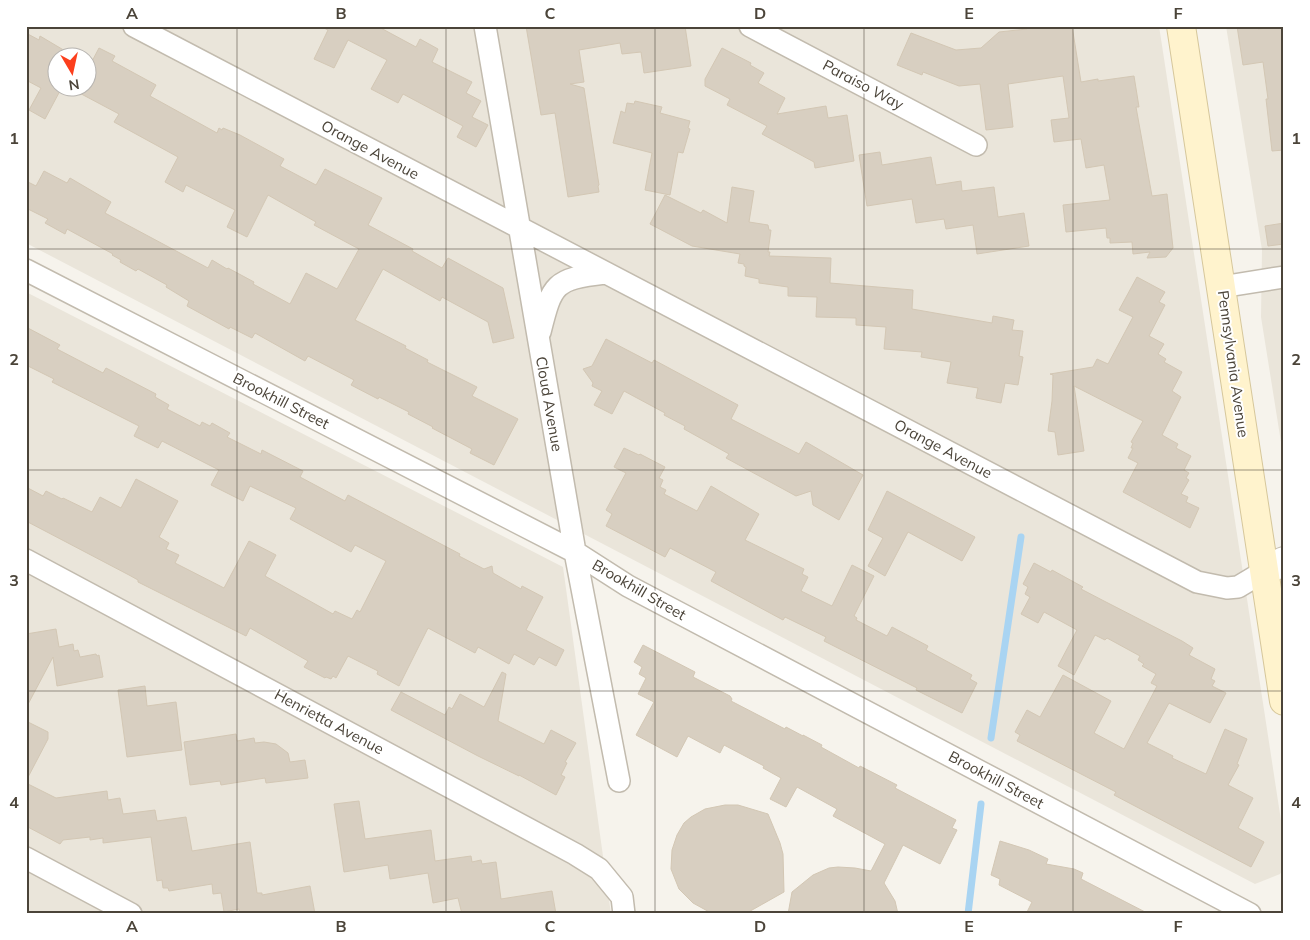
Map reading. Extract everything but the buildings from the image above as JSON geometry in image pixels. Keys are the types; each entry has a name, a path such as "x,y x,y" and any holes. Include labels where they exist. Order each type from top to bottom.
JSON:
{"main road":[{"name":"Pennsylvania Avenue","path":"1181,26 1221,287 1274,566 1284,701"}],"street":[{"name":"Orange Avenue","path":"134,26 1197,582 1227,588 1238,587 1274,566"},
{"name":"Cloud Avenue","path":"485,26 518,228 575,552 619,781"},
{"name":"Paraiso Way","path":"750,26 976,145"},
{"name":"Brookhill Street","path":"26,270 575,552 628,586 1250,914"},
{"path":"538,341 548,300 559,284 577,276 605,273"},
{"path":"1221,287 1284,277"},
{"name":"Henrietta Avenue","path":"26,560 575,854 599,869 623,905"},
{"path":"26,858 131,914"}],"shaded area":[{"path":"26,26 1159,26 1284,840 1284,868 1280,874 1255,884 26,243"},
{"path":"1226,26 1284,26 1284,461 1261,317 1262,250"},
{"path":"26,292 563,567 611,914 26,914"}],"waterway":[{"path":"991,738 1021,537"},
{"path":"968,914 981,804"}]}
